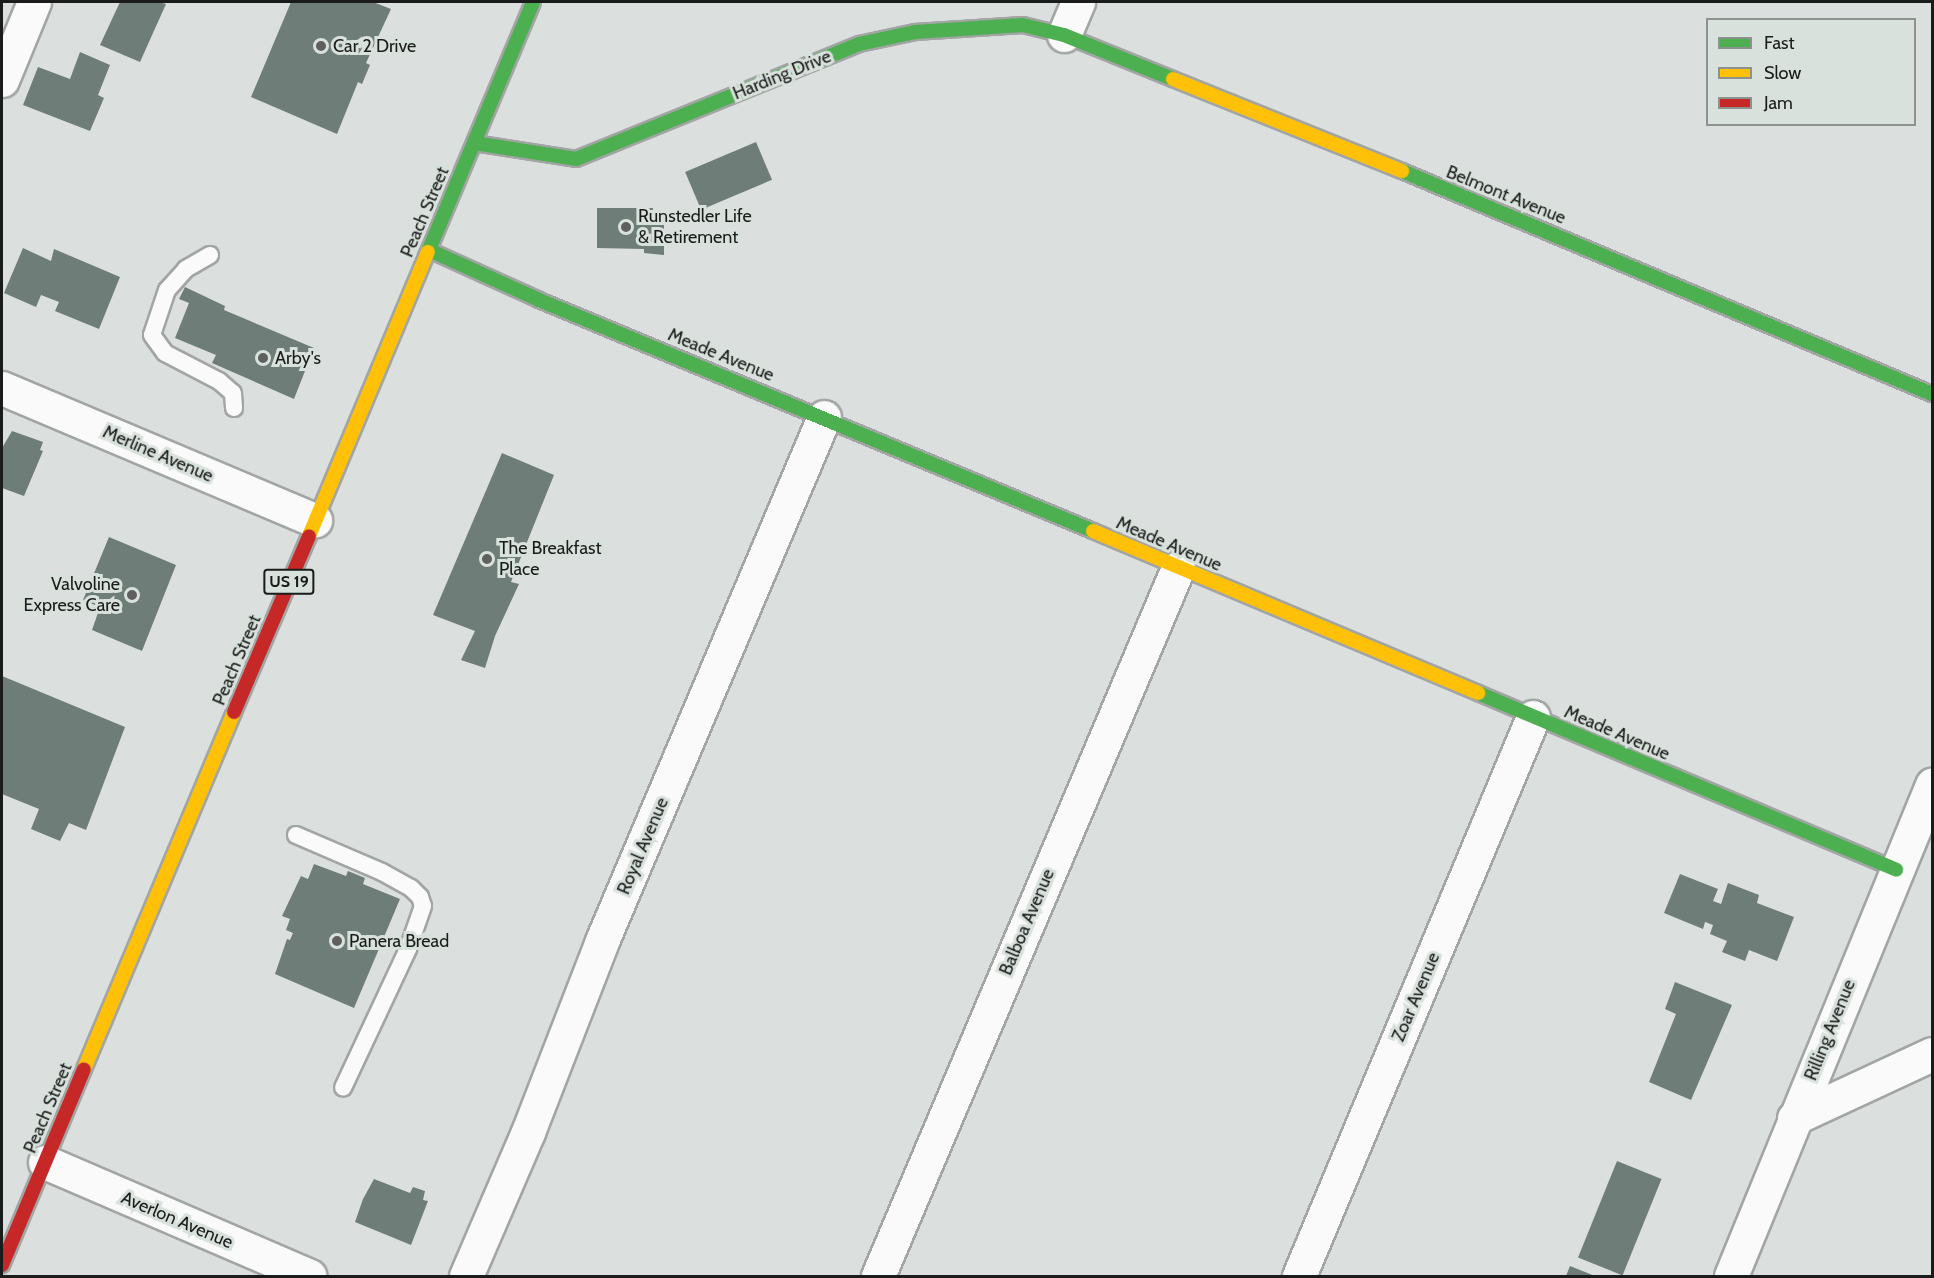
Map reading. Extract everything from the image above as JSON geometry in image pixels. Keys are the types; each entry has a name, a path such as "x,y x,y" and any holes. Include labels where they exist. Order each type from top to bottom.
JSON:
{"street":[{"path":"2,80 34,2"},
{"name":"Peach Street","path":"2,1265 533,2"},
{"path":"1064,35 1078,2"},
{"name":"Harding Drive","path":"474,143 576,159 859,44 915,32 981,27 1023,26 1064,35"},
{"name":"Belmont Avenue","path":"1064,35 1500,211 1932,394"},
{"name":"Meade Avenue","path":"429,250 550,304 824,417 1896,870"},
{"name":"Merline Avenue","path":"2,388 315,520"},
{"name":"Royal Avenue","path":"466,1276 528,1132 602,941 824,417"},
{"name":"Balboa Avenue","path":"878,1276 1178,568"},
{"name":"Zoar Avenue","path":"1299,1276 1533,717"},
{"name":"Rilling Avenue","path":"1731,1276 1932,785"},
{"path":"1794,1118 1932,1054"},
{"name":"Averlon Avenue","path":"45,1162 310,1276"}],"lane":[{"path":"210,255 186,269 167,290 152,335 157,345 171,357 226,387 232,393 234,408"},
{"path":"296,835 382,872 411,888 420,897 423,906 408,949 343,1088"}],"building":[{"path":"120,2 166,4 140,62 100,45"},
{"path":"291,2 373,2 391,9 366,63 370,65 362,84 358,82 337,134 251,97"},
{"path":"80,52 110,65 98,95 104,98 90,131 23,105 38,67 70,79"},
{"path":"756,142 772,180 701,210 685,172"},
{"path":"597,208 664,210 664,255 644,253 644,249 597,248"},
{"path":"23,248 51,261 54,249 120,277 99,329 55,311 59,302 41,295 36,307 4,293"},
{"path":"185,287 225,306 224,310 314,348 294,399 212,363 216,355 175,338 189,303 179,299"},
{"path":"12,431 43,442 40,450 43,451 24,496 2,488 2,448"},
{"path":"502,453 554,475 511,582 519,584 495,636 485,668 461,660 475,631 433,615"},
{"path":"109,537 176,565 142,651 92,630 100,607 83,600"},
{"path":"2,676 125,727 86,830 69,823 60,841 31,829 39,809 2,794"},
{"path":"314,864 346,876 348,871 365,878 363,884 400,899 354,1008 275,974 287,939 290,940 293,933 286,930 290,919 282,916 301,876 308,879"},
{"path":"1680,874 1718,889 1713,901 1721,904 1728,883 1759,895 1757,903 1794,917 1777,961 1749,950 1745,961 1722,952 1727,941 1710,934 1713,925 1705,922 1703,929 1664,913"},
{"path":"1675,982 1732,1005 1691,1100 1649,1082 1676,1014 1665,1009"},
{"path":"1617,1161 1662,1179 1623,1275 1578,1257"},
{"path":"374,1179 410,1193 413,1187 425,1191 423,1200 428,1201 411,1245 355,1222 363,1199"},
{"path":"1570,1266 1595,1276 1566,1276"}],"traffic: fast":[{"path":"428,252 533,2"},
{"path":"474,143 576,159 859,44 915,32 1023,25 1064,35 1173,79"},
{"path":"1402,171 1932,394"},
{"path":"429,250 539,300 1093,531"},
{"path":"1478,693 1896,870"}],"traffic: slow":[{"path":"1173,79 1402,171"},
{"path":"309,536 428,252"},
{"path":"1093,531 1478,693"},
{"path":"84,1069 234,712"}],"traffic: jam":[{"path":"234,712 309,536"},
{"path":"2,1265 84,1069"}],"place":[{"name":"Car 2 Drive","path":"321,46"},
{"name":"Runstedler Life & Retirement","path":"626,227"},
{"name":"Arby's","path":"263,358"},
{"name":"The Breakfast Place","path":"487,559"},
{"name":"Valvoline Express Care","path":"132,595"},
{"name":"Panera Bread","path":"337,941"}]}
